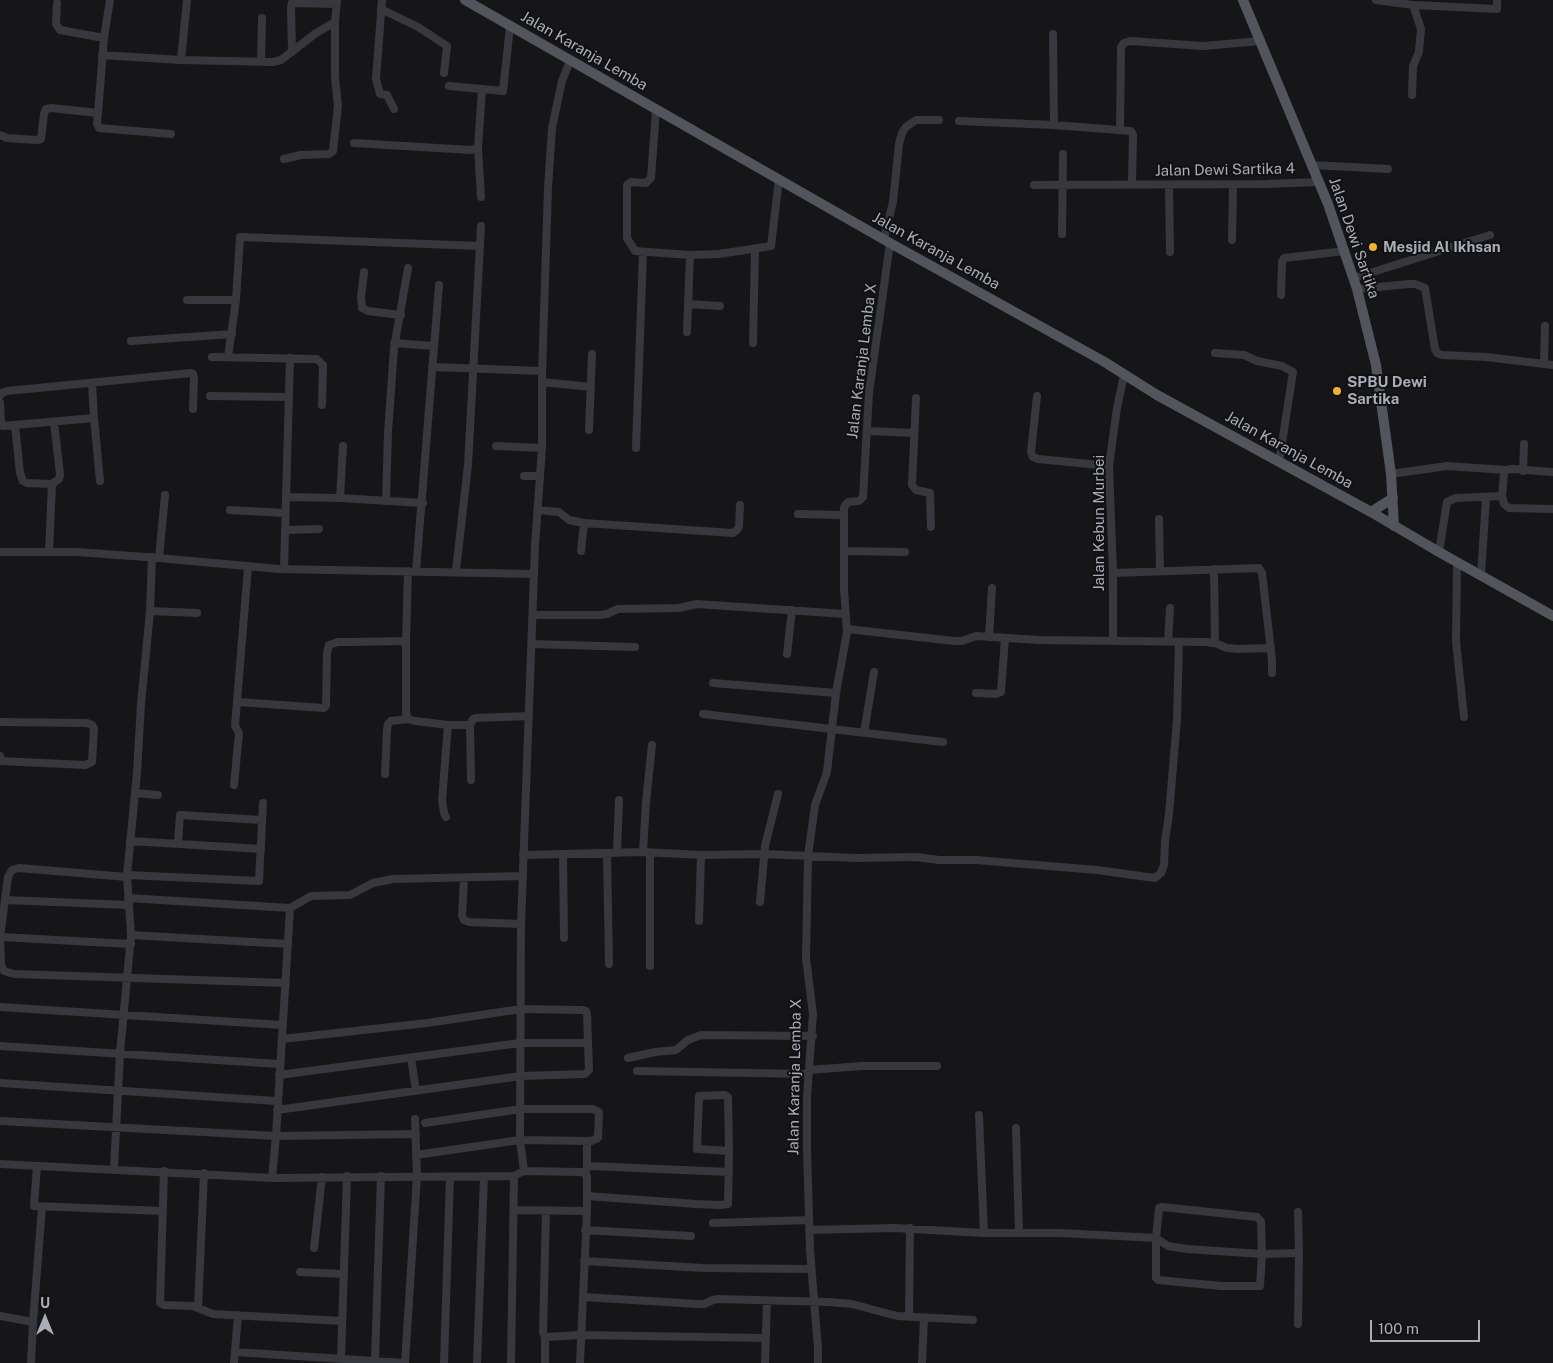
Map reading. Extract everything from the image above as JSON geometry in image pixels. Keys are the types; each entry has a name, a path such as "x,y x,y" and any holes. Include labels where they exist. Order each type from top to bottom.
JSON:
{"main road":[{"name":"Jalan Karanja Lemba","path":"465,0 887,241 1553,616"},
{"name":"Jalan Dewi Sartika","path":"1242,0 1312,165 1356,284 1376,366 1391,474 1394,526"},
{"path":"1371,512 1393,498"}],"street":[{"path":"110,0 102,56 97,124 99,128 171,134"},
{"path":"180,60 187,0"},
{"path":"382,0 376,79 380,94 387,95 394,109"},
{"path":"1376,0 1413,5 1425,3 1497,9 1497,0"},
{"path":"284,159 329,154 333,151 338,106 335,78 337,2 292,3 292,52"},
{"path":"57,3 56,24 60,30 104,38"},
{"path":"1412,95 1413,66 1420,52 1421,30 1413,5"},
{"path":"381,9 418,27 447,46 444,73"},
{"path":"261,62 262,18"},
{"path":"102,56 180,60 277,61 292,52 316,32 335,22"},
{"path":"449,86 504,90 510,26"},
{"path":"1053,34 1054,125"},
{"path":"959,121 1120,130 1120,50 1124,43 1130,41 1204,46 1260,41"},
{"path":"524,1171 520,1140 521,924 534,615 534,574 542,448 542,371 548,188 552,128 562,81 570,61"},
{"path":"481,197 478,148 482,89"},
{"path":"0,135 7,138 41,139 44,114 46,109 50,108 98,113"},
{"path":"656,110 651,178 646,183 627,183 628,240 635,251 690,255 723,254 772,246 779,179"},
{"name":"Jalan Karanja Lemba X","path":"818,1363 809,1230 807,1118 812,1036 812,998 806,958 808,856 815,805 827,772 836,693 847,629 845,614 844,515 846,504 864,498 870,388 901,137 906,127 916,120 939,120"},
{"name":"Jalan Dewi Sartika 4","path":"1120,130 1133,133 1132,184"},
{"path":"354,143 471,150 478,148"},
{"path":"1062,234 1063,154"},
{"path":"1312,165 1388,169"},
{"name":"Jalan Dewi Sartika 4","path":"1034,185 1318,182"},
{"path":"1232,240 1233,184"},
{"path":"1169,185 1170,252"},
{"path":"456,571 468,465 481,226"},
{"path":"1356,284 1490,235"},
{"path":"228,357 236,300 240,237 480,246"},
{"path":"753,343 756,249"},
{"path":"1281,295 1282,262 1284,258 1345,251"},
{"path":"636,448 643,252"},
{"path":"687,332 690,255"},
{"path":"386,501 394,343 401,315 408,268"},
{"path":"364,272 361,298 362,308 368,311 401,315"},
{"path":"1356,284 1415,284 1425,288 1437,353 1553,365"},
{"path":"416,570 439,285"},
{"path":"187,300 236,300"},
{"path":"688,304 720,306"},
{"path":"1544,364 1545,326"},
{"path":"132,341 232,334"},
{"path":"394,343 433,346"},
{"path":"1215,352 1244,355 1257,361 1282,366 1292,372 1279,462"},
{"path":"589,430 592,354"},
{"path":"212,357 317,359 322,363 322,405"},
{"path":"284,569 290,358"},
{"path":"432,367 542,371"},
{"path":"0,396 7,391 192,374 194,378 193,409"},
{"name":"Jalan Kebun Murbei","path":"1113,641 1113,573 1109,466 1117,408 1124,375"},
{"path":"542,382 591,387"},
{"path":"92,383 100,481"},
{"path":"210,396 288,397"},
{"path":"1036,396 1031,452 1033,457 1109,466"},
{"path":"916,398 912,485 916,490 930,493 931,527"},
{"path":"0,403 3,426 94,418"},
{"path":"15,426 20,473 23,481 27,483 52,484 59,479 60,475 54,422"},
{"path":"867,431 914,433"},
{"path":"1523,471 1524,444"},
{"path":"340,498 343,446"},
{"path":"496,446 542,448"},
{"path":"1391,474 1447,466 1553,472"},
{"path":"1506,470 1504,473 1502,496 1504,504 1509,508 1553,509"},
{"path":"524,476 540,476"},
{"path":"49,552 52,484"},
{"path":"114,1169 120,1053 126,977 131,944 127,876 150,611 164,495"},
{"path":"1439,552 1447,502 1456,498 1502,496"},
{"path":"286,497 422,503"},
{"path":"1481,575 1486,498"},
{"path":"538,510 558,512 569,520 584,522 733,533 738,527 740,505"},
{"path":"230,510 285,513"},
{"path":"798,514 844,515"},
{"path":"1159,519 1160,571"},
{"path":"581,551 584,522"},
{"path":"285,530 319,529"},
{"path":"844,551 905,552"},
{"path":"0,552 77,552 284,569 416,570 534,574"},
{"path":"1457,562 1456,641 1464,717"},
{"path":"234,785 239,733 235,726 248,567"},
{"path":"1113,573 1256,568 1262,571 1272,673"},
{"path":"1214,569 1215,642"},
{"path":"408,571 406,641 406,713 408,718"},
{"path":"989,637 992,588"},
{"path":"534,615 600,615 618,609 679,608 696,604 845,614"},
{"path":"1168,642 1170,608"},
{"path":"787,654 792,610"},
{"path":"150,611 197,614"},
{"path":"847,629 954,641 966,640 976,636 1113,641 1215,642 1232,649 1270,648"},
{"path":"976,693 996,694 1001,692 1005,638"},
{"path":"238,702 324,708 326,706 326,653 329,645 338,642 406,641"},
{"path":"523,855 646,853 701,855 764,854 856,858 916,857 1097,870 1145,877 1158,876 1164,865 1177,718 1179,642"},
{"path":"532,644 635,646"},
{"path":"864,733 874,672"},
{"path":"713,683 836,693"},
{"path":"703,714 943,742"},
{"path":"471,780 470,725 473,719 529,716"},
{"path":"385,774 388,724 397,719 408,718 415,721 448,725 470,725"},
{"path":"0,722 87,723 94,728 92,762 86,766 1,761 0,756"},
{"path":"446,817 442,800 448,725"},
{"path":"650,966 646,802 652,745"},
{"path":"135,793 158,795"},
{"path":"760,902 764,854 778,794"},
{"path":"617,853 619,800"},
{"path":"264,803 259,881 127,876 19,868 12,870 8,877 0,937 1,964 4,971 14,974 286,984"},
{"path":"178,844 180,815 262,820"},
{"path":"130,841 261,849"},
{"path":"607,853 609,964"},
{"path":"564,854 564,938"},
{"path":"699,921 701,855"},
{"path":"5,900 129,901 290,908 311,896 350,895 373,883 393,879 523,876"},
{"path":"464,878 462,916 464,920 469,922 521,924"},
{"path":"272,1178 290,908"},
{"path":"131,935 288,944"},
{"path":"0,937 131,944"},
{"path":"0,1007 282,1025"},
{"path":"277,1110 521,1076 587,1073 589,1070 587,1014 585,1010 521,1009 427,1023 282,1039"},
{"path":"628,1058 676,1050 688,1040 701,1035 812,1036"},
{"path":"279,1075 520,1043 588,1043"},
{"path":"0,1046 279,1064"},
{"path":"411,1058 416,1091"},
{"path":"637,1071 809,1072 862,1066 937,1066"},
{"path":"0,1083 277,1101"},
{"path":"587,1196 725,1205 729,1202 729,1152 728,1097 725,1095 699,1096 697,1149 729,1152"},
{"path":"416,1155 520,1140 594,1141 598,1138 599,1112 596,1110 521,1109 426,1123"},
{"path":"979,1115 984,1233"},
{"path":"235,1352 405,1363 417,1176 415,1119"},
{"path":"0,1121 276,1136 416,1134"},
{"path":"1016,1128 1019,1232"},
{"path":"580,1363 587,1211 587,1141"},
{"path":"0,1164 272,1178 514,1176 524,1171 581,1172 586,1171 590,1166 729,1172"},
{"path":"36,1166 34,1206 163,1211"},
{"path":"164,1171 160,1303 164,1305 188,1305 213,1314 342,1321"},
{"path":"198,1308 204,1173"},
{"path":"341,1358 348,1176"},
{"path":"375,1360 381,1176"},
{"path":"444,1363 450,1176"},
{"path":"477,1363 484,1176"},
{"path":"510,1363 514,1176"},
{"path":"314,1248 322,1177"},
{"path":"31,1363 42,1207"},
{"path":"1159,1208 1257,1218 1260,1221 1262,1254 1260,1286 1221,1286 1161,1282 1156,1278 1156,1238 1159,1208"},
{"path":"514,1210 587,1211"},
{"path":"546,1211 543,1333 545,1337 546,1363"},
{"path":"1298,1212 1298,1324"},
{"path":"713,1223 809,1220"},
{"path":"910,1228 910,1317"},
{"path":"809,1230 910,1228 984,1233 1019,1232 1156,1238 1168,1246 1262,1254 1299,1253"},
{"path":"586,1230 691,1236"},
{"path":"584,1261 703,1268 812,1269"},
{"path":"300,1272 344,1274"},
{"path":"583,1297 698,1304 704,1304 713,1300 814,1301 852,1304 884,1313 910,1317 973,1320"},
{"path":"765,1363 767,1301"},
{"path":"234,1363 238,1315"},
{"path":"0,1316 33,1322"},
{"path":"922,1363 924,1318"},
{"path":"545,1337 581,1335 766,1338"}],"place":[{"name":"Mesjid Al Ikhsan","path":"1373,247"},
{"name":"SPBU Dewi Sartika","path":"1337,391"}]}
